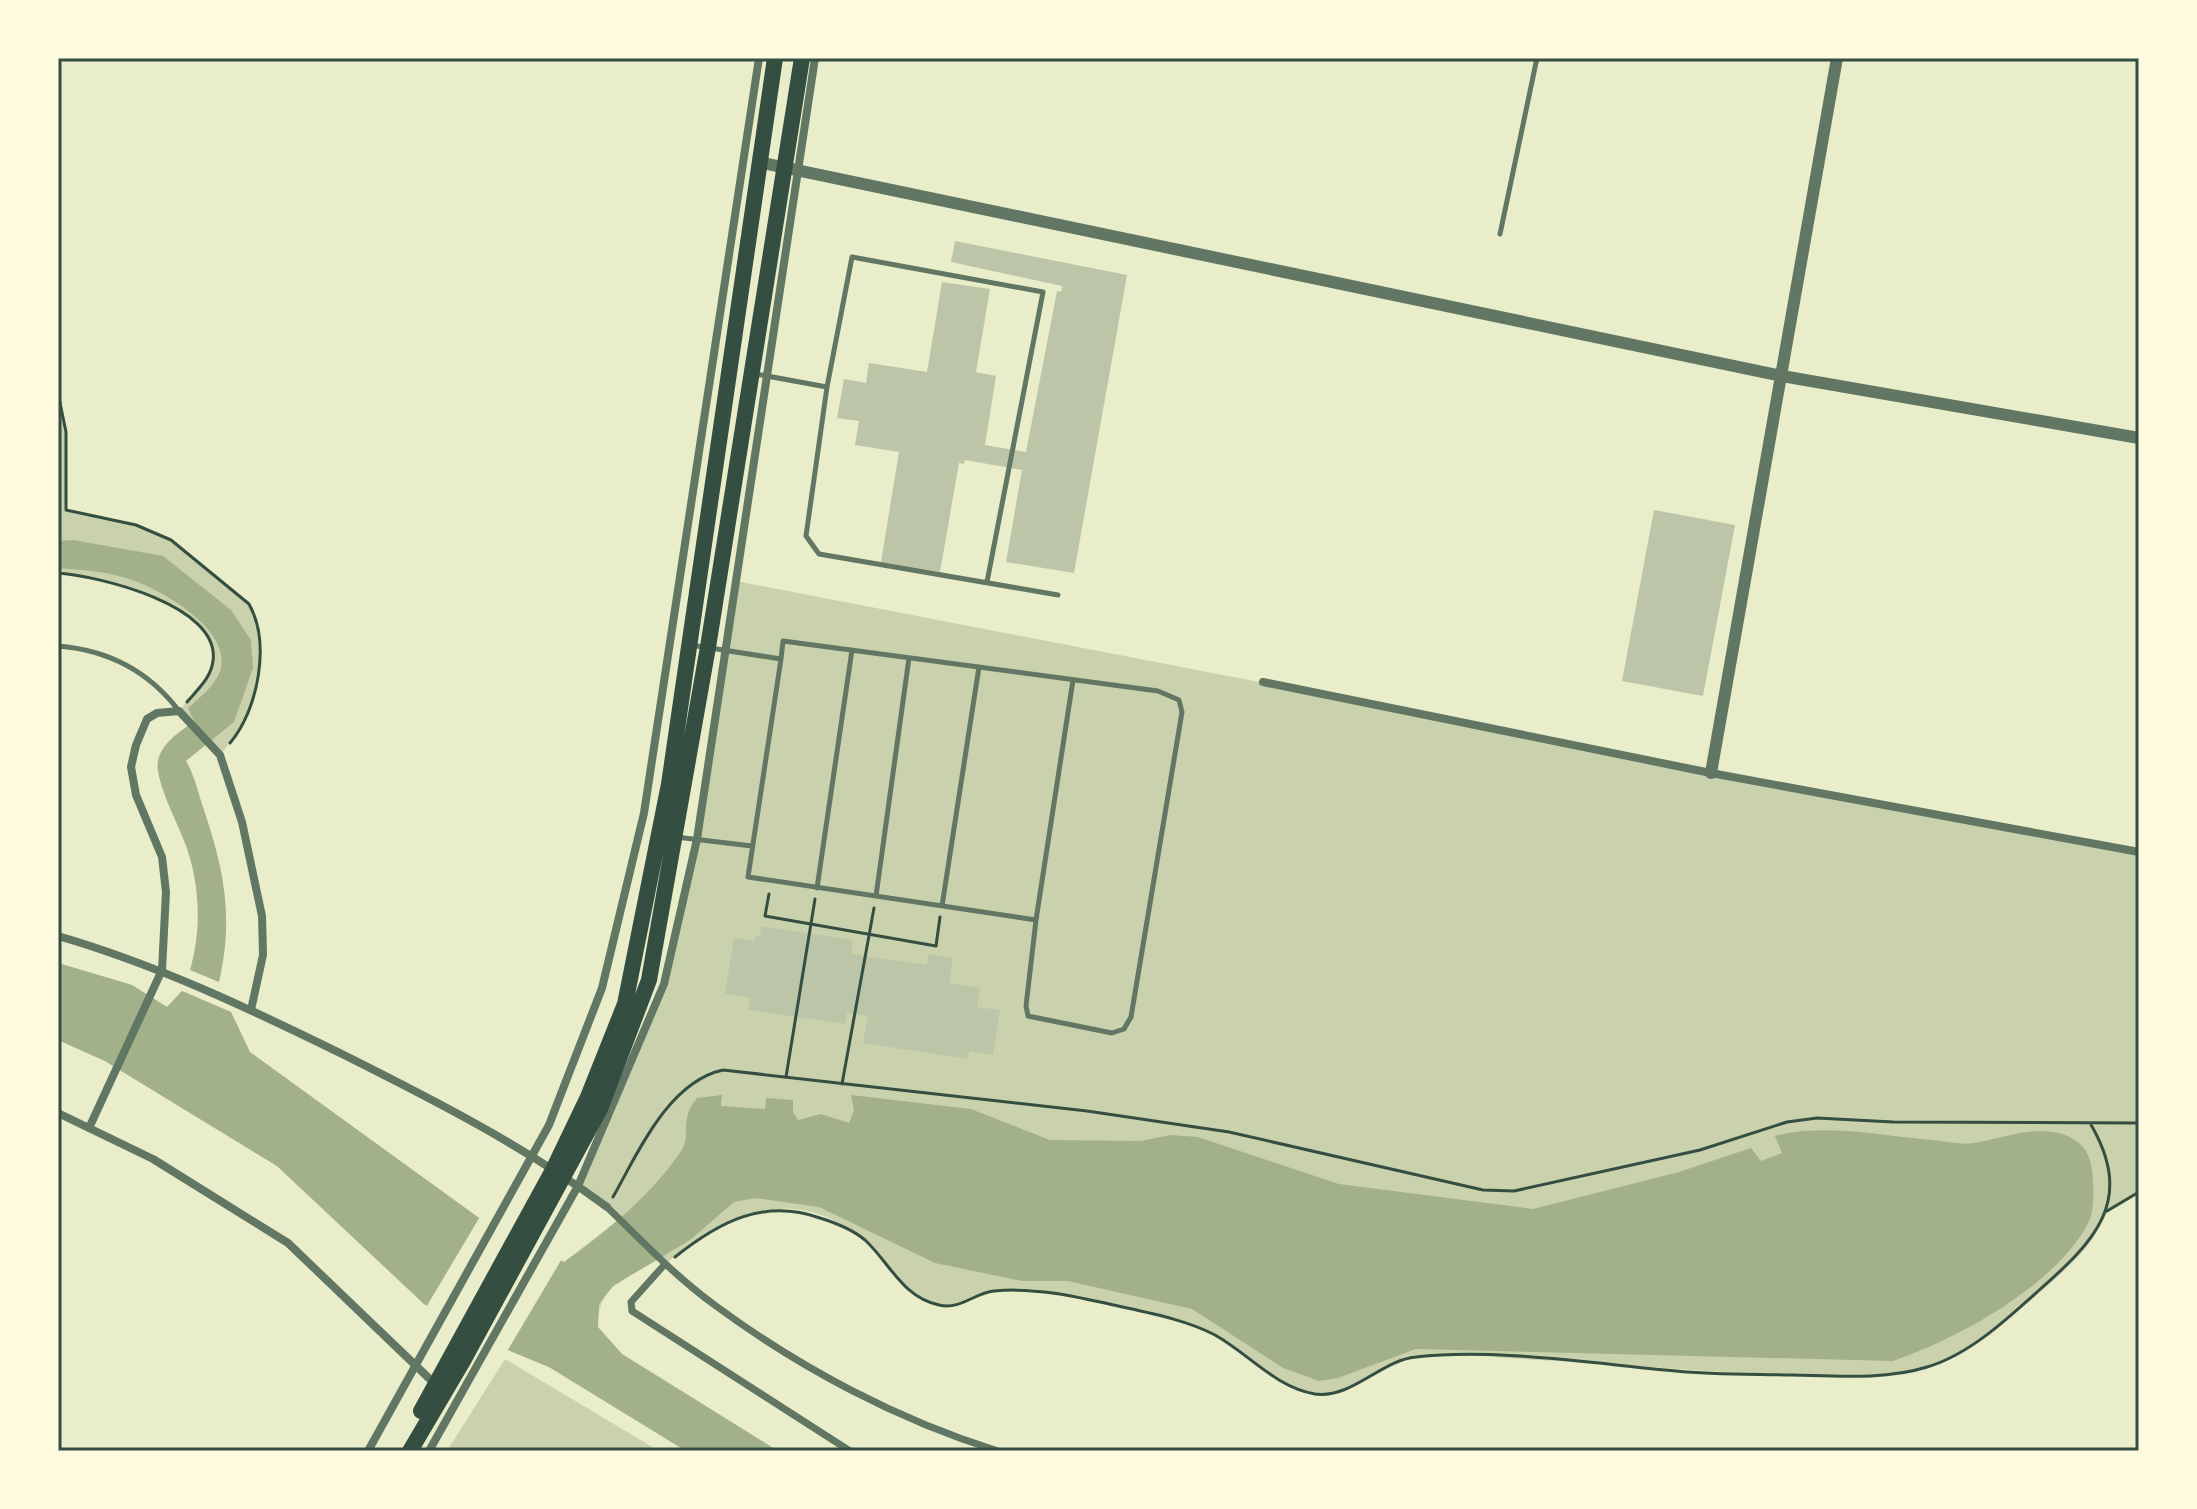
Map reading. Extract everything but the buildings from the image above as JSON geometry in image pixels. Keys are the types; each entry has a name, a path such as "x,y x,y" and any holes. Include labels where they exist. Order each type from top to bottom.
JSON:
{"main road":[{"path":"666,836 690,645 775,58"},
{"path":"410,1451 465,1361 522,1242 565,1177 588,1097 625,1004 708,647 759,374 791,168 802,58"},
{"path":"398,1451 436,1385 465,1361"}],"street":[{"path":"368,1451 549,1125 602,988 644,813 759,58"},
{"path":"791,168 815,58"},
{"path":"1711,773 1837,58"},
{"path":"758,162 1782,376 2139,438"},
{"path":"429,1451 465,1361 548,1241 565,1177 664,984 697,839 726,650 759,374"},
{"path":"1263,682 1711,773 2139,852"},
{"path":"89,1128 162,970 166,936 162,857 136,795 131,767 147,719 157,713 179,711 220,755 242,822 262,916 263,955 251,1010"},
{"path":"58,936 162,970 413,1089 565,1177 607,1207 665,1264 715,1306 837,1384 968,1442 998,1451"},
{"path":"58,1113 153,1159 288,1243 436,1385"},
{"path":"665,1264 631,1302 631,1310 850,1451"}],"lane":[{"path":"1500,234 1537,58"},
{"path":"987,582 1043,292 852,257 827,387 806,536 812,547 819,554 1058,595"},
{"path":"759,374 827,387"},
{"path":"1036,920 748,877 783,641 979,667 1074,680 1169,693 1179,700 1182,712 1131,1017 1124,1029 1112,1033 1028,1016 1026,1006 1036,920 1074,680"},
{"path":"690,645 781,659"},
{"path":"58,646 94,649 114,657 154,685 179,711"},
{"path":"817,888 852,650"},
{"path":"876,896 909,658"},
{"path":"942,906 979,667"},
{"path":"666,836 752,846"}],"path":[{"path":"58,393 66,432 66,510 136,525 171,540 249,604 256,615 260,647 248,711 236,735 220,755"},
{"path":"58,573 88,576 134,588 195,624 209,642 213,663 205,680 179,711"},
{"path":"771,881 765,916 936,946 942,906"},
{"path":"786,1077 817,888"},
{"path":"842,1084 876,896"},
{"path":"607,1207 644,1142 678,1096 702,1078 723,1070 1087,1111 1229,1132 1461,1187 1498,1191 1514,1191 1700,1150 1787,1122 1817,1118 1893,1122 2139,1123"},
{"path":"2090,1123 2107,1155 2107,1211"},
{"path":"665,1264 708,1230 739,1216 767,1210 800,1211 849,1229 865,1240 907,1290 939,1305 956,1306 989,1291 1031,1291 1121,1306 1195,1326 1218,1337 1279,1380 1323,1395 1342,1391 1412,1357 1482,1357 1682,1372 1844,1376 1923,1369 1967,1349 2084,1250 2107,1211 2139,1192"}],"shaded area":[{"path":"58,393 66,432 66,510 136,525 171,540 249,604 257,622 260,642 256,683 242,722 220,755 179,711 205,681 213,661 209,641 197,623 177,609 126,587 58,573"},
{"path":"73,540 163,556 231,610 251,640 253,668 234,722 186,761 194,777 221,872 226,936 219,982 190,970 198,922 194,874 158,769 163,748 194,721 188,708 214,682 220,671 221,656 216,640 190,612 140,583 92,571 58,568 58,541"},
{"path":"736,581 2139,852 2139,1192 2109,1211 2084,1250 2008,1319 1961,1351 1921,1369 1872,1375 1790,1375 1441,1355 1403,1360 1343,1390 1317,1394 1303,1392 1277,1380 1219,1338 1197,1327 1095,1300 1038,1290 1004,1289 982,1293 950,1306 935,1304 913,1292 873,1248 837,1222 811,1212 786,1209 761,1212 736,1219 712,1231 665,1264 659,1259 625,1278 608,1292 599,1313 598,1327 622,1354 778,1451 686,1451 549,1367 510,1351 424,1304 277,1166 105,1061 58,1040 58,963 132,985 167,1007 182,991 231,1012 250,1052 486,1223 564,1262 619,1219 578,1186 663,984 697,839"},
{"path":"58,963 132,985 167,1007 182,991 231,1012 250,1052 486,1223 564,1262 628,1211 670,1166 684,1145 688,1113 697,1098 722,1095 721,1106 765,1109 766,1098 793,1100 793,1112 798,1120 821,1114 849,1123 854,1110 851,1095 971,1109 1050,1140 1141,1141 1170,1135 1198,1137 1339,1184 1533,1209 1679,1172 1751,1148 1761,1161 1782,1153 1775,1136 1794,1132 1833,1130 1964,1144 2028,1132 2055,1132 2080,1144 2089,1156 2093,1207 2088,1224 2069,1251 2025,1291 1945,1340 1893,1361 1416,1349 1338,1378 1319,1381 1283,1368 1192,1309 1068,1281 1022,1281 935,1263 819,1207 755,1198 734,1202 690,1240 613,1286 599,1304 598,1327 622,1354 778,1451 686,1451 549,1367 510,1351 424,1304 277,1166 105,1061 58,1040"},
{"path":"505,1359 659,1451 447,1451"}],"pier":[{"path":"481,1215 563,1257 506,1353 425,1309"}]}
